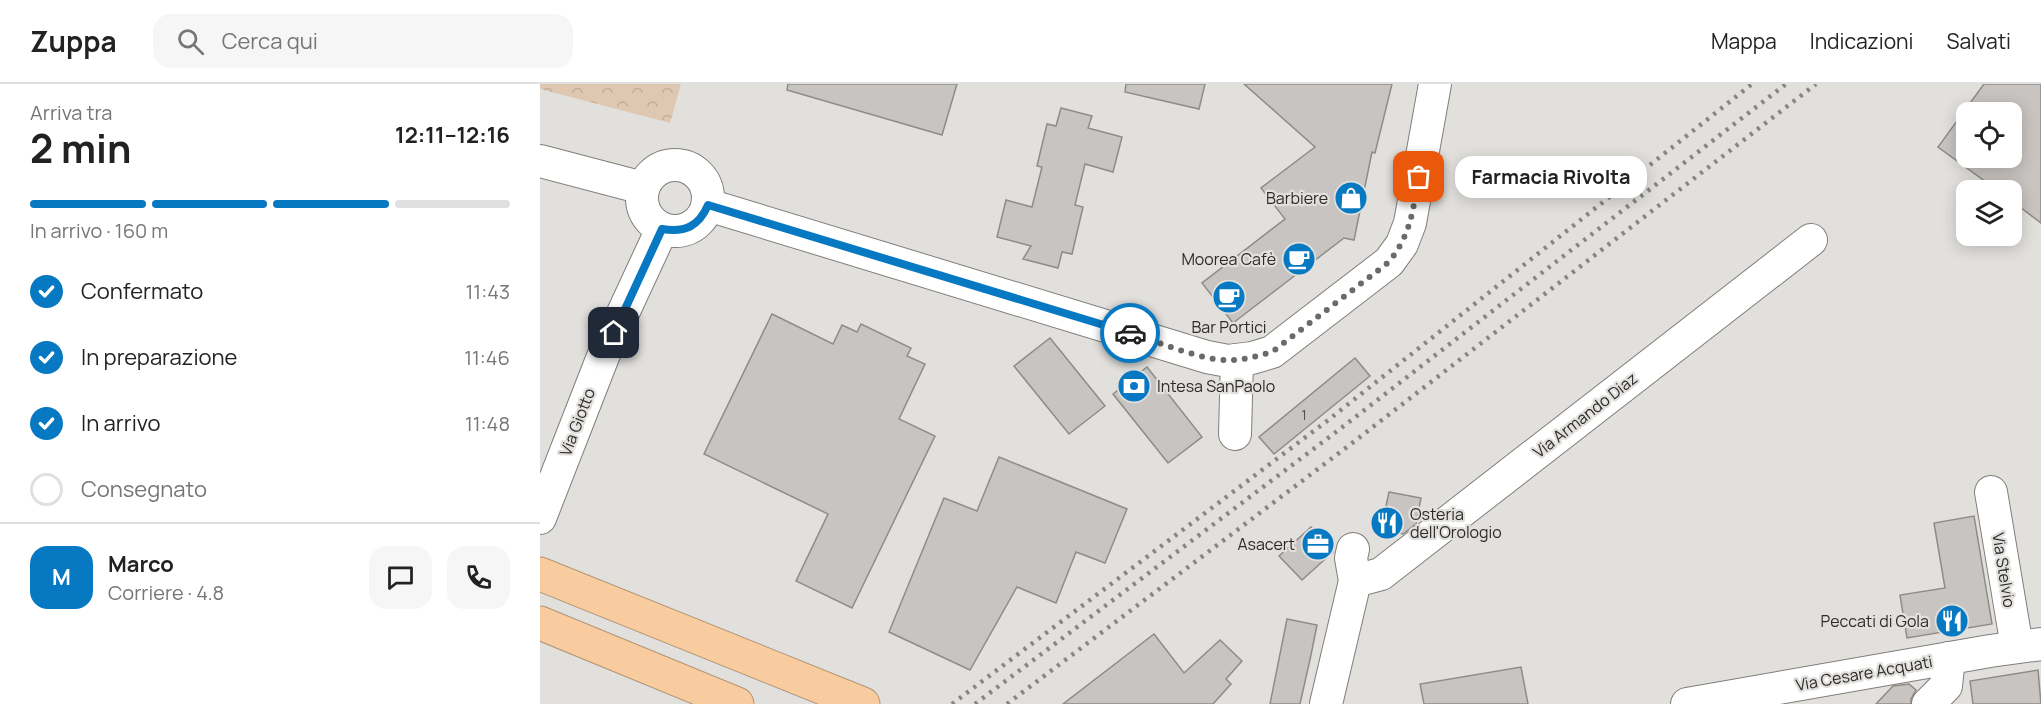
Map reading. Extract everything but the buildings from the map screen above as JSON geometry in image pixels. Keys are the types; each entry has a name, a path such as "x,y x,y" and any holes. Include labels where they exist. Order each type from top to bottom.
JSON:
{"highway":[{"path":"541,574 863,704"},
{"path":"540,623 737,704"}],"street":[{"path":"708,205 1207,357 1228,361 1252,358 1272,352 1369,279 1389,262 1402,244 1410,223 1435,84"},
{"path":"540,161 643,188"},
{"path":"678,164 699,173 709,194 708,205 704,216 696,225 686,230 662,229 654,224 643,207 643,188 648,177 656,170 667,165 678,164"},
{"name":"Via Giotto","path":"540,518 604,354 662,229"},
{"name":"Via Armando Diaz","path":"1355,581 1381,574 1811,240"},
{"path":"1235,434 1237,360"},
{"name":"Via Stelvio","path":"1991,492 2029,645"},
{"path":"1326,704 1355,581 1351,558 1353,549"},
{"name":"Via Cesare Acquati","path":"1687,704 2029,645"},
{"path":"1928,704 1946,686 1949,658"}],"green space":[{"path":"540,84 681,84 670,123 540,89"}],"railway":[{"path":"952,704 1327,421 1752,84"},
{"path":"975,704 1336,432 1786,84"},
{"path":"1007,704 1347,447 1816,84"}],"way so far":[{"path":"1130,333 1207,357 1228,361 1252,358 1272,352 1389,262 1402,244 1410,223 1419,177"}],"place":[{"name":"Farmacia Rivolta","path":"1419,177"},
{"name":"Barbiere","path":"1351,198"},
{"name":"Moorea Cafè","path":"1299,259"},
{"name":"Bar Portici","path":"1229,297"},
{"name":"Intesa SanPaolo","path":"1134,386"},
{"name":"Osteria dell'Orologio","path":"1387,523"},
{"name":"Asacert","path":"1318,544"},
{"name":"Peccati di Gola","path":"1952,621"}],"route":[{"path":"614,333 662,229 686,230 696,225 704,216 708,205 1130,333"}]}
